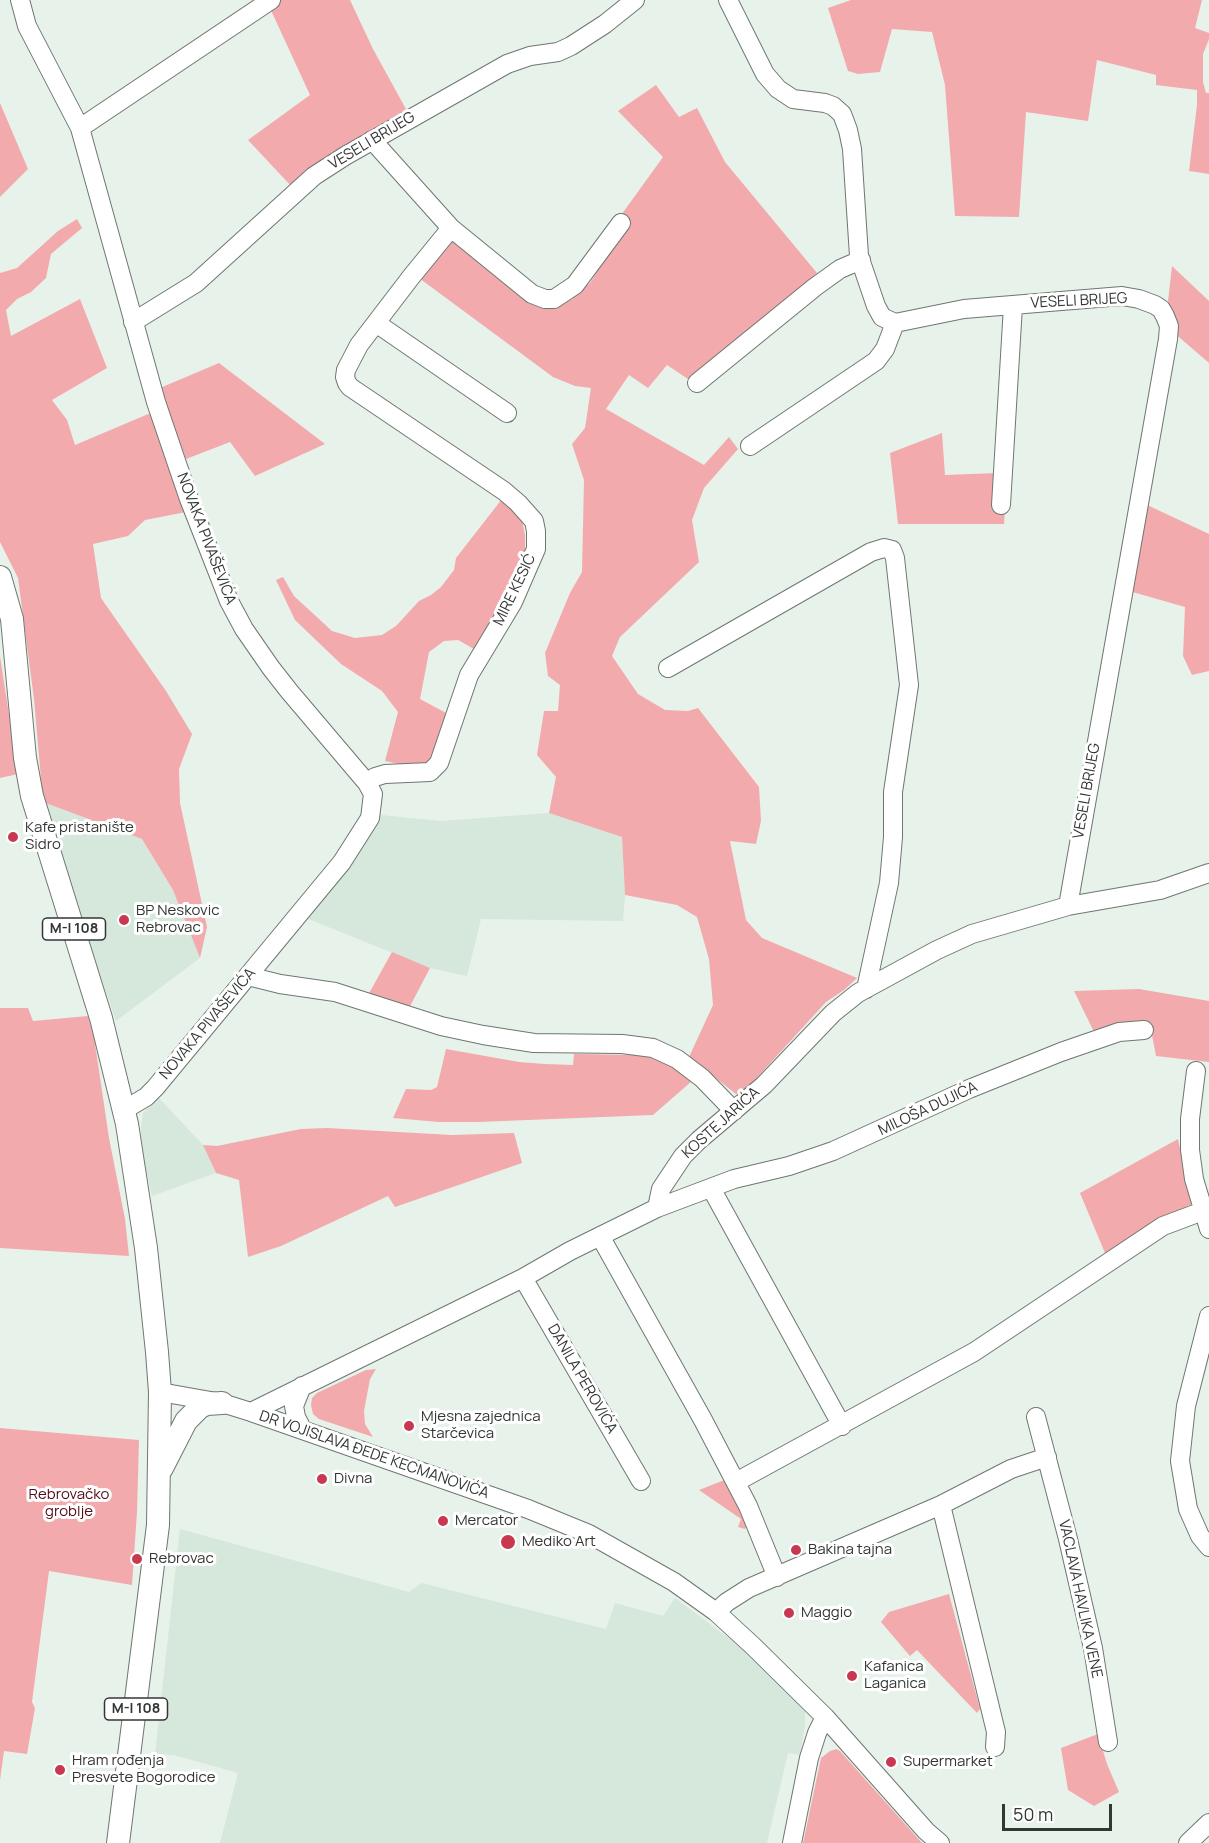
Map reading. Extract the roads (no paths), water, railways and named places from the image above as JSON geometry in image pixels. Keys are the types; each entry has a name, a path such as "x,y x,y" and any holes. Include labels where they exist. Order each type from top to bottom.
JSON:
{"main road":[{"name":"M-I 108","path":"0,578 12,619 25,758 32,796 102,1018 123,1110 146,1248 160,1392 158,1525 117,1843"},
{"path":"160,1472 186,1421 200,1407 222,1403"}],"street":[{"name":"NOVAKA PIVAŠEVIĆA","path":"20,0 27,26 80,128 156,402 229,601 244,629 289,691 368,783 373,794 370,818 342,862 183,1051 155,1088 146,1097 123,1110"},
{"path":"80,128 271,0"},
{"name":"VESELI BRIJEG","path":"133,322 196,284 314,176 372,140 507,64 530,56 558,52 571,46 605,24 635,0"},
{"path":"728,0 765,74 778,89 793,99 833,106 842,114 852,149 861,260 876,306 882,317 895,323 885,349 876,361 750,446"},
{"path":"372,140 451,228 532,294 545,299 554,299 575,285 621,223"},
{"name":"MIRE KESIĆ","path":"368,783 375,777 385,774 430,772 439,763 469,675 513,602 536,549 534,521 518,503 504,491 350,387 345,377 348,364 359,345 451,228"},
{"path":"698,383 815,286 840,269 861,260"},
{"name":"VESELI BRIJEG","path":"895,323 964,309 1122,296 1140,299 1155,305 1161,309 1169,326 1068,906"},
{"path":"1001,505 1013,306"},
{"path":"376,323 507,413"},
{"path":"668,668 871,552 884,548 892,550 895,558 909,685 893,792 893,837 889,883 866,989"},
{"name":"KOSTE JARIĆA","path":"657,1208 660,1189 683,1156 764,1085 833,1013 866,989 960,939 1068,906 1142,895 1209,873"},
{"path":"248,976 346,995 395,1012 483,1035 534,1043 621,1044 653,1048 677,1059 702,1078 734,1110"},
{"name":"MILOŠA DUJIĆA","path":"657,1208 762,1171 789,1166 833,1151 969,1089 1070,1049 1119,1032 1144,1030"},
{"path":"1196,1071 1190,1119 1190,1150 1194,1179 1209,1229"},
{"path":"711,1188 842,1426"},
{"path":"251,1412 523,1278 657,1208"},
{"path":"736,1482 974,1352 1163,1226 1203,1211"},
{"path":"600,1236 736,1482 777,1577"},
{"name":"DANILA PEROVIĆA","path":"523,1278 641,1480"},
{"path":"1209,1317 1186,1406 1180,1461 1188,1509 1200,1536 1209,1547"},
{"path":"302,1386 294,1406 302,1429"},
{"name":"DR VOJISLAVA ĐEDE KECMANOVIĆA","path":"160,1392 222,1403 251,1412 528,1509 589,1534 674,1582 716,1612 753,1646 825,1717 926,1831 940,1843"},
{"name":"VACLAVA HAVLIKA VENE","path":"1036,1417 1068,1539 1093,1648 1108,1742"},
{"path":"716,1612 749,1588 941,1505 1011,1469 1047,1457"},
{"path":"941,1505 996,1732 995,1747"},
{"path":"792,1843 809,1758 825,1717"},
{"path":"1188,1843 1209,1824"}],"place":[{"name":"Kafe pristanište Sidro","path":"13,837"},
{"name":"BP Neskovic Rebrovac","path":"124,920"},
{"name":"Mjesna zajednica Starčevica","path":"409,1426"},
{"name":"Divna","path":"322,1479"},
{"name":"Mercator","path":"443,1521"},
{"name":"Mediko Art","path":"508,1542"},
{"name":"Bakina tajna","path":"796,1550"},
{"name":"Rebrovac","path":"137,1559"},
{"name":"Maggio","path":"789,1613"},
{"name":"Kafanica Laganica","path":"852,1676"},
{"name":"Supermarket","path":"891,1762"},
{"name":"Hram rođenja Presvete Bogorodice","path":"60,1770"}],"park label":[{"name":"Rebrovačko groblje","path":"69,1504"}]}
